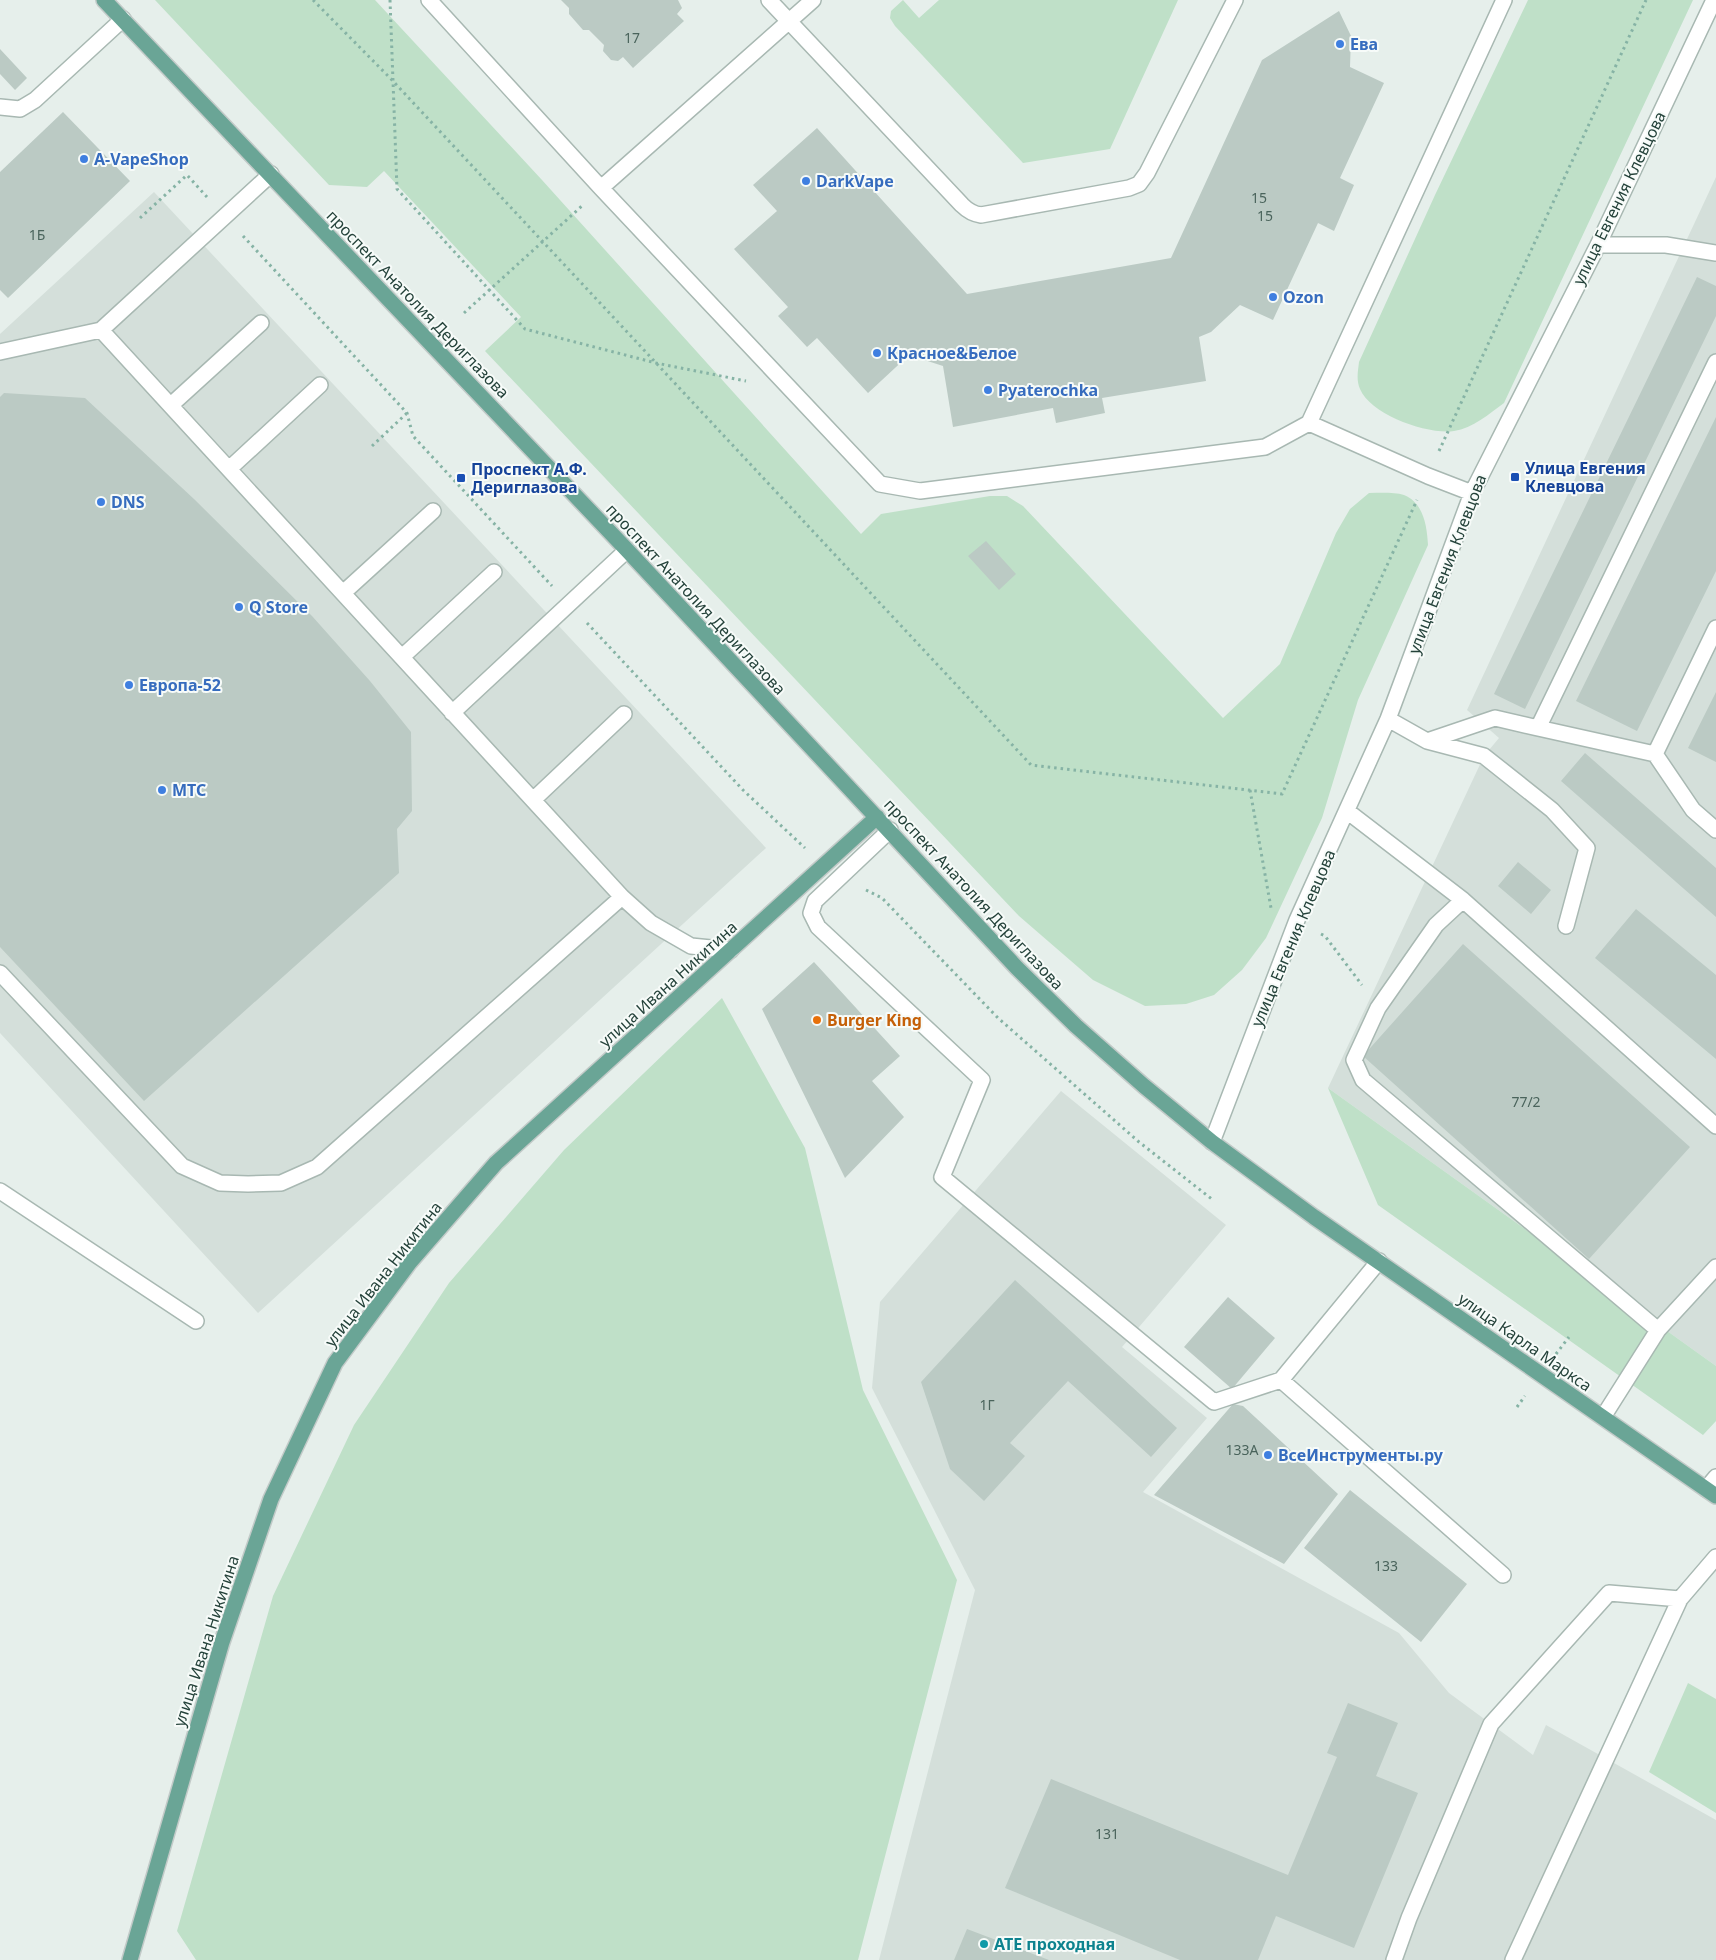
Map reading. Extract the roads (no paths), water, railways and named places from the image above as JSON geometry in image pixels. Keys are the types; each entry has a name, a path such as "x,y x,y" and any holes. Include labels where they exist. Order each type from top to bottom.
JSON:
{"main road":[{"name":"проспект Анатолия Дериглазова","path":"104,0 628,550 1018,968 1076,1026 1144,1086 1212,1142"},
{"name":"улица Ивана Никитина","path":"130,1960 225,1633 271,1499 335,1363 410,1262 496,1163 877,817"},
{"name":"улица Карла Маркса","path":"1212,1142 1314,1216 1711,1492"}],"street":[{"path":"429,0 602,188 880,484 920,491 1264,447 1309,423 1504,0"},
{"path":"769,0 962,205 969,211 981,215 1129,188 1139,184 1147,173 1235,0"},
{"path":"602,188 813,0"},
{"name":"улица Евгения Клевцова","path":"1212,1142 1297,920 1388,719 1472,493 1598,245 1714,0"},
{"path":"0,107 20,109 35,100 123,19"},
{"path":"0,352 101,330 271,174"},
{"path":"1598,245 1666,245 1716,253"},
{"path":"171,405 261,323"},
{"path":"101,330 622,897 651,923 691,946 731,950"},
{"path":"1538,728 1716,362"},
{"path":"229,469 320,385"},
{"path":"1309,423 1428,476 1472,493"},
{"path":"343,593 433,511"},
{"path":"452,713 628,550"},
{"path":"402,657 494,572"},
{"path":"1655,754 1716,628"},
{"path":"533,800 624,714"},
{"path":"1427,741 1495,718 1655,754 1693,810 1716,830"},
{"path":"1388,719 1427,741 1484,756 1552,810 1587,848 1566,926"},
{"path":"1347,811 1463,900 1716,1126"},
{"path":"890,830 815,901 811,913 818,927 982,1080 942,1176 1214,1402 1281,1380 1379,1261"},
{"path":"0,973 182,1166 220,1183 281,1183 317,1167 622,897"},
{"path":"1463,900 1436,925 1378,1008 1354,1060 1363,1080 1658,1330"},
{"path":"0,1191 196,1321"},
{"path":"1603,1417 1658,1330 1716,1267"},
{"path":"1281,1380 1503,1575"},
{"path":"1711,1492 1716,1477"},
{"path":"1513,1960 1680,1599 1716,1557"},
{"path":"1394,1960 1491,1724 1609,1593 1680,1599"}],"place":[{"name":"Ева","path":"1340,44"},
{"name":"A-VapeShop","path":"84,159"},
{"name":"DarkVape","path":"806,181"},
{"name":"Ozon","path":"1273,297"},
{"name":"Красное&Белое","path":"877,353"},
{"name":"Pyaterochka","path":"988,390"},
{"name":"Улица Евгения Клевцова","path":"1515,477"},
{"name":"Проспект А.Ф. Дериглазова","path":"461,478"},
{"name":"DNS","path":"101,502"},
{"name":"Q Store","path":"239,607"},
{"name":"Европа-52","path":"129,685"},
{"name":"МТС","path":"162,790"},
{"name":"Burger King","path":"817,1020"},
{"name":"ВсеИнструменты.ру","path":"1268,1455"},
{"name":"АТЕ проходная","path":"984,1944"}]}
